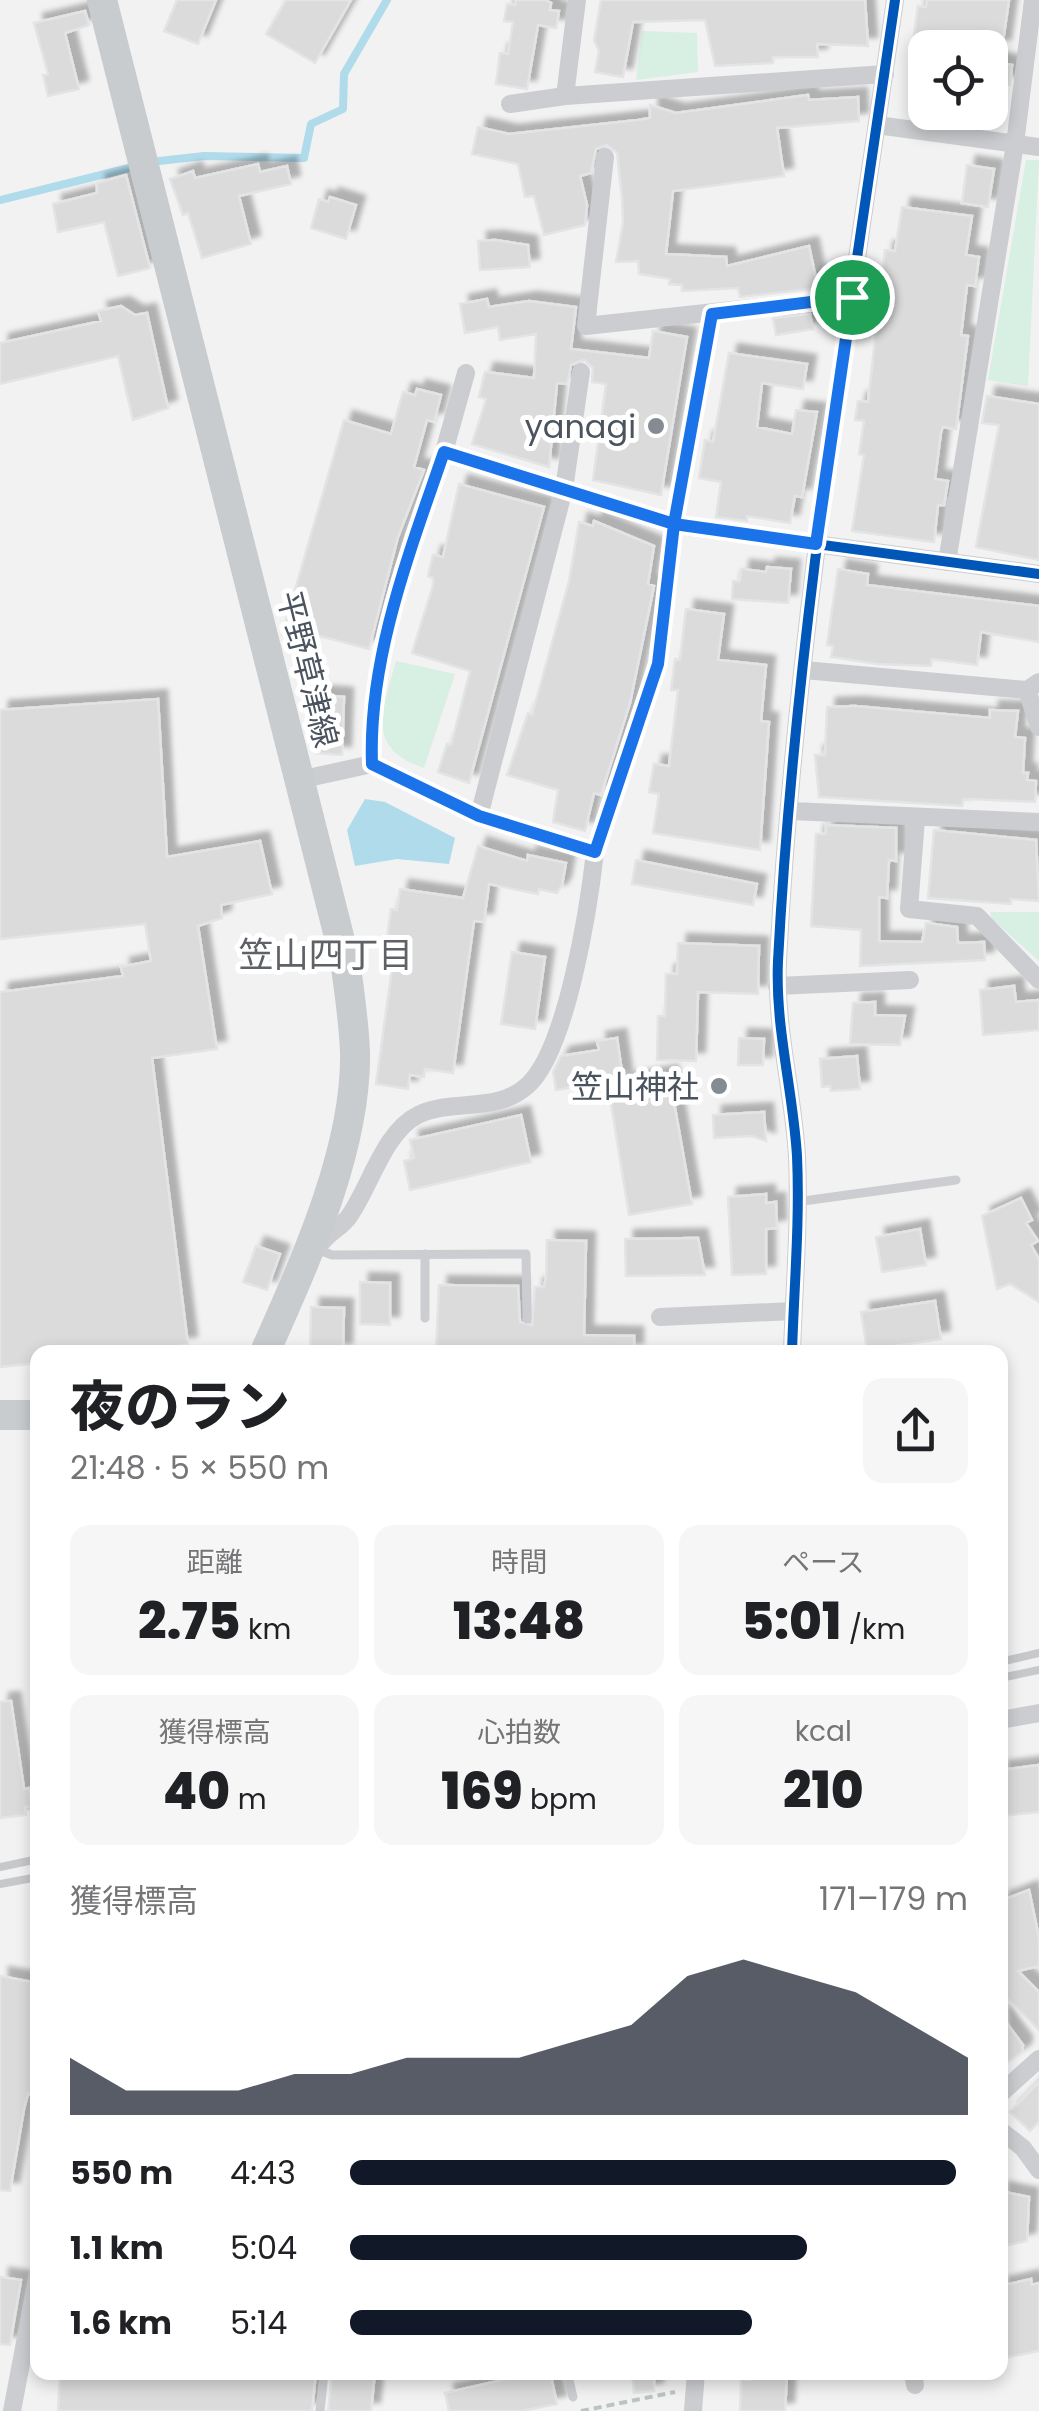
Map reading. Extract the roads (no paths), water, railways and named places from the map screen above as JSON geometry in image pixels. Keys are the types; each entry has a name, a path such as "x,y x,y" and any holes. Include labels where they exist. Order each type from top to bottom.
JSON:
{"main road":[{"name":"平野草津線","path":"102,0 346,960 355,1053 337,1163 311,1254 269,1345"},
{"path":"0,1415 30,1414"}],"street":[{"path":"565,96 577,0"},
{"path":"792,1345 796,1202 792,1104 779,1040 777,986 816,544 895,0"},
{"path":"947,562 1016,144 1033,0"},
{"path":"510,104 565,96 884,74"},
{"path":"877,125 1039,147"},
{"path":"605,158 586,326 852,297"},
{"path":"311,1254 328,1231 347,1220 396,1135 414,1117 486,1104 530,1084 562,1021 595,852 658,664 674,524 712,314"},
{"path":"479,816 564,489 580,372"},
{"path":"372,764 372,704 407,566 466,373"},
{"path":"444,452 674,524 1039,574"},
{"path":"804,670 1033,686 1039,727"},
{"path":"300,780 372,764 479,816 595,852"},
{"path":"792,811 1039,822"},
{"path":"916,819 909,909 978,916 1039,980"},
{"path":"777,986 910,980"},
{"path":"660,1317 793,1311"},
{"path":"1008,1719 1039,1713"},
{"path":"1008,2087 1039,2059"},
{"path":"1008,2136 1023,2148 1039,2170"},
{"path":"12,2411 30,2316"},
{"path":"693,2411 695,2380"}],"lane":[{"path":"796,1202 956,1180"},
{"path":"311,1254 526,1254 527,1320"},
{"path":"425,1254 425,1318"},
{"path":"320,2411 323,2380"},
{"path":"569,2380 574,2397"}],"water":[{"path":"365,799 385,802 455,838 449,864 397,859 355,866 347,830"}],"waterway":[{"path":"150,162 204,156 304,158 311,124 343,109 344,74 387,0"},
{"path":"0,200 137,166"}],"railway":[{"path":"1008,1660 1039,1653"},
{"path":"1008,1676 1039,1670"},
{"path":"0,1867 30,1861"},
{"path":"0,1884 30,1878"}],"place":[{"name":"yanagi","path":"656,426"},
{"name":"笠山神社","path":"719,1086"}],"district":[{"name":"笠山四丁目","path":"326,954"}]}
